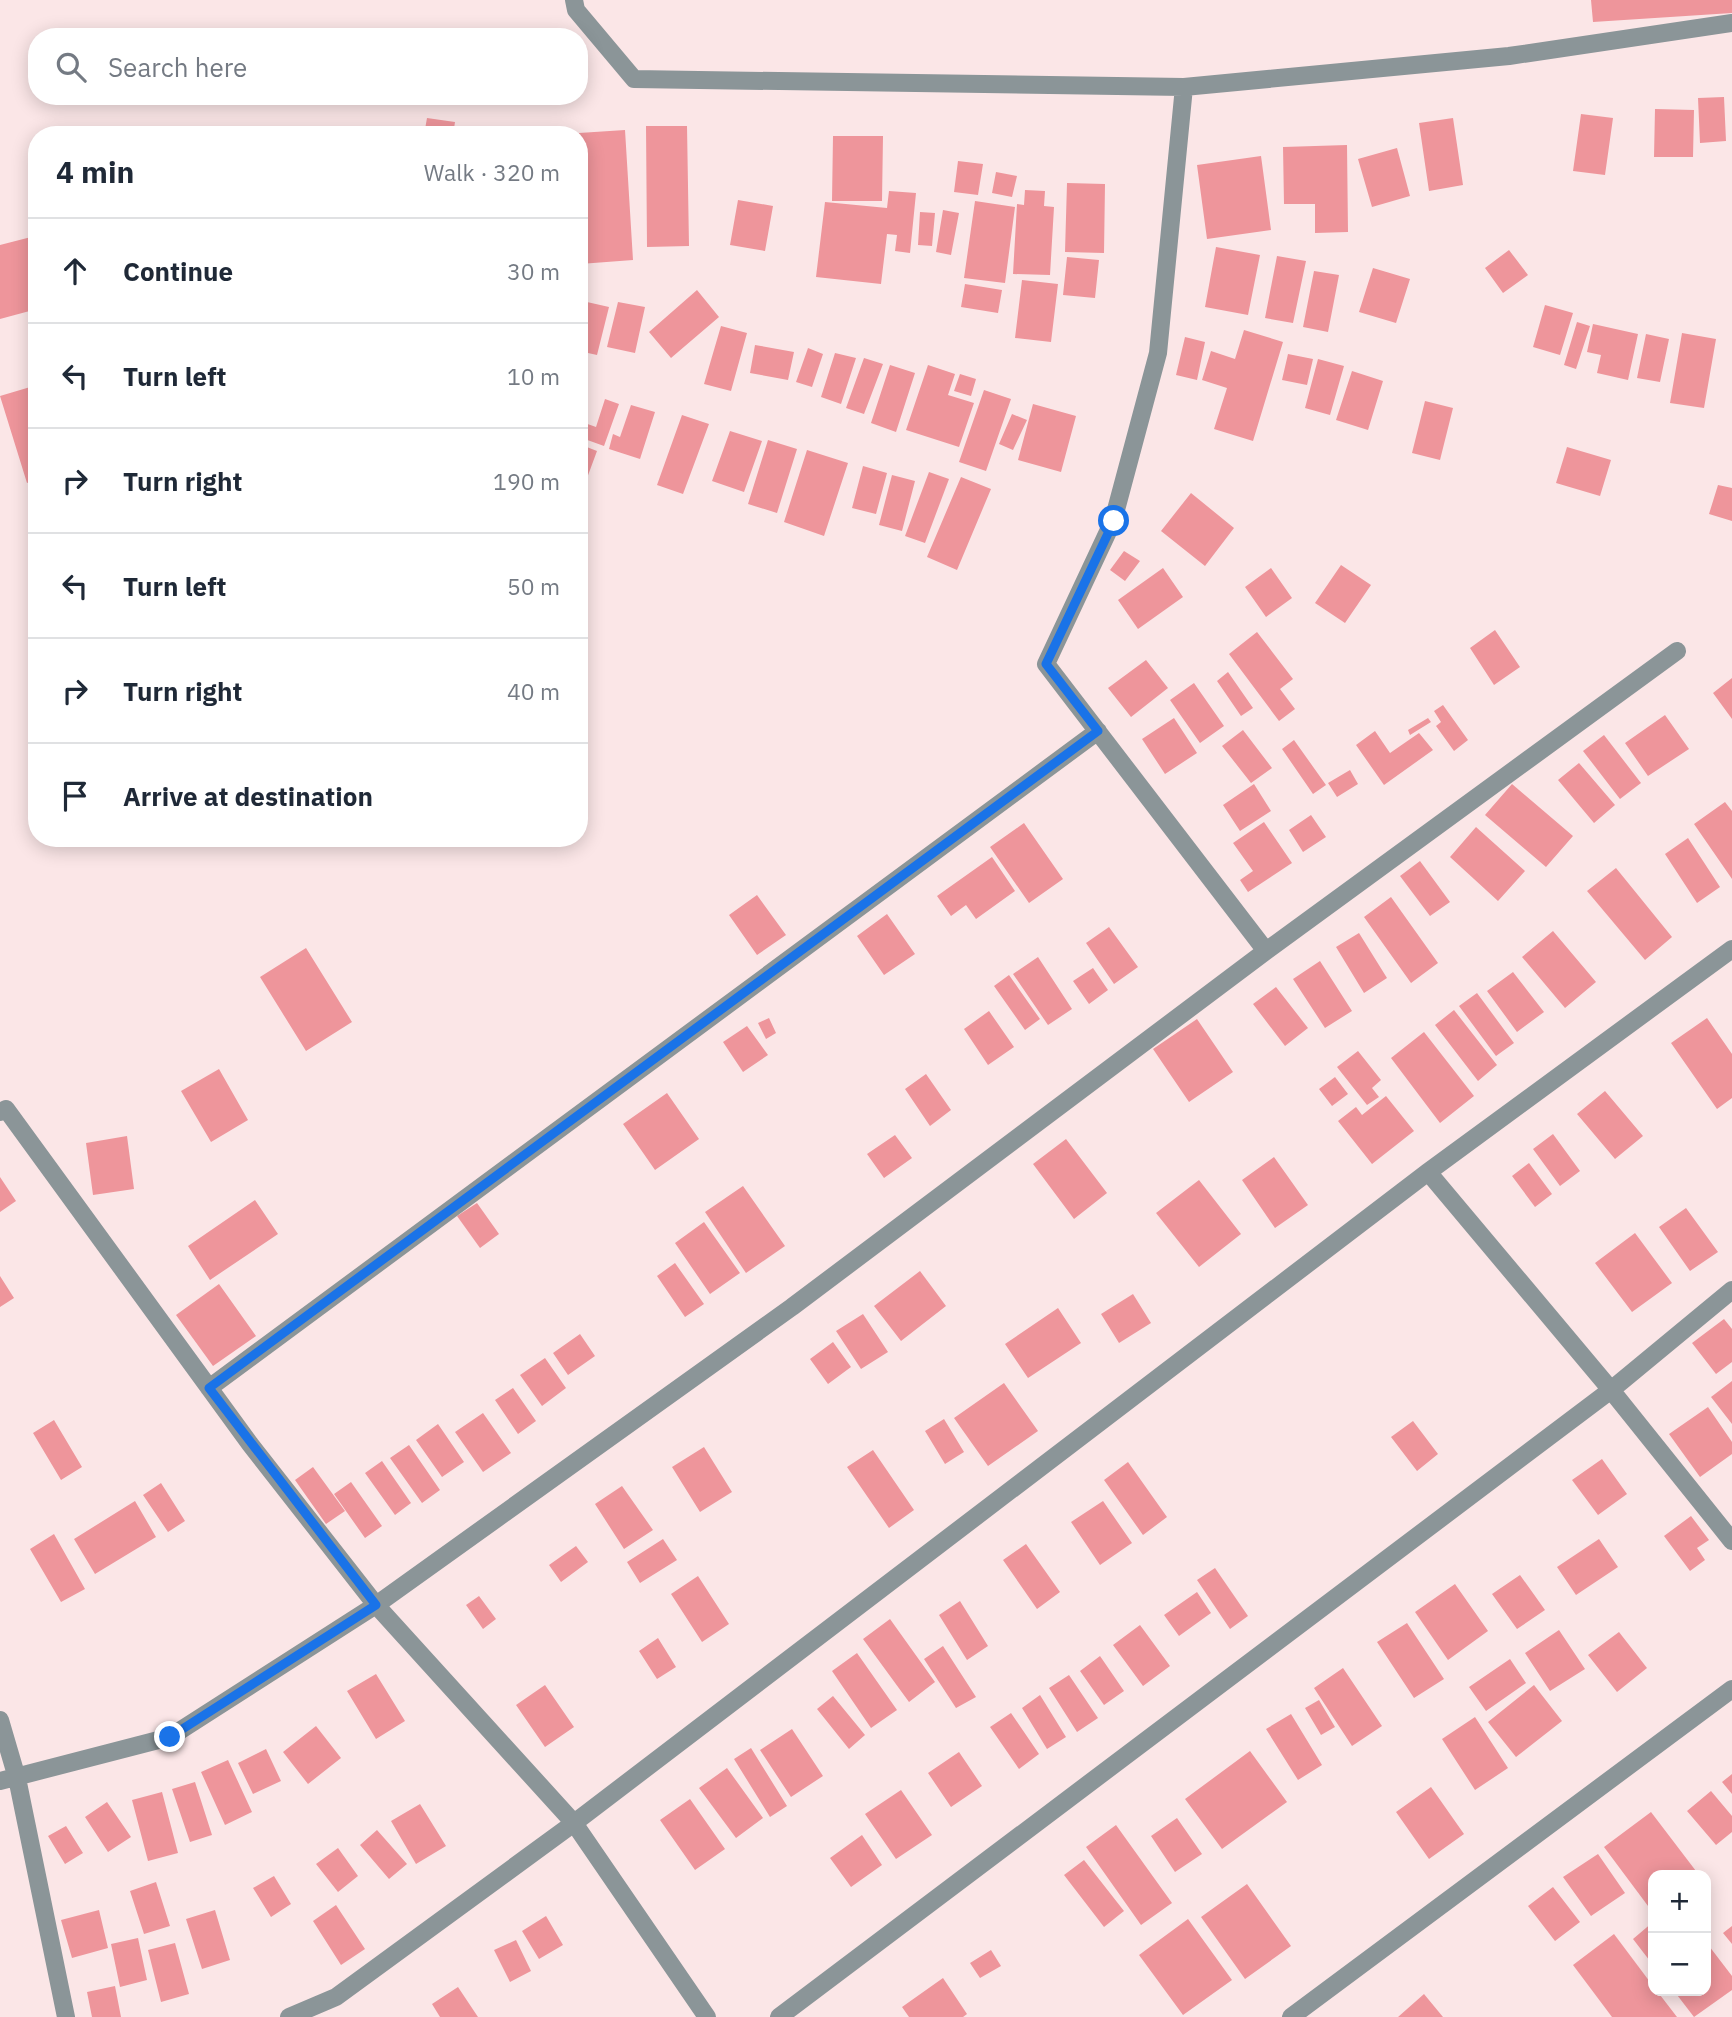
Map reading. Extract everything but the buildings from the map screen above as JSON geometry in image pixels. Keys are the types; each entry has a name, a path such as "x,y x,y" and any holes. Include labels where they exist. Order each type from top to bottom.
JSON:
{"street":[{"path":"574,0 576,10 634,79 1184,87 1509,56 1732,23"},
{"path":"1184,87 1158,353 1114,521 1046,664 1266,951"},
{"path":"9,1780 170,1737 376,1605 792,1307 1266,951 1677,651"},
{"path":"209,1388 1098,731"},
{"path":"289,2017 336,1997 574,1823 1428,1172 1732,949"},
{"path":"0,1112 6,1109 209,1388 376,1605 574,1823 707,2017"},
{"path":"1428,1172 1612,1390 1732,1541"},
{"path":"779,2017 1612,1390 1732,1290"},
{"path":"1291,2017 1732,1689"},
{"path":"0,1720 9,1780 66,2017"}],"route":[{"path":"170,1737 376,1605 209,1388 1098,731 1046,664 1114,521"}]}
